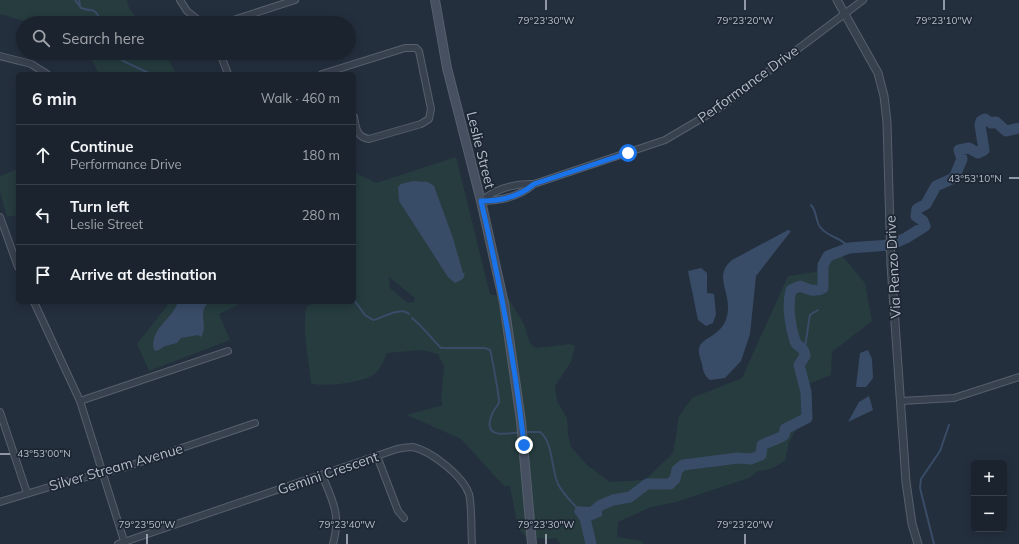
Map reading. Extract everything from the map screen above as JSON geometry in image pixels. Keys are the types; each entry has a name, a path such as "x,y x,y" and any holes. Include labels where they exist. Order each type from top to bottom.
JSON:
{"main road":[{"name":"Leslie Street","path":"435,0 447,68 481,201 504,303 524,445 532,544"}],"street":[{"path":"180,0 187,10 194,16"},
{"path":"246,16 295,0"},
{"name":"Via Renzo Drive","path":"838,0 878,73 884,96 888,122 891,265 906,482 912,524 918,544"},
{"name":"Performance Drive","path":"481,201 498,201 525,192 534,184 665,140 721,107 863,0"},
{"path":"328,72 405,48 416,48 420,53 431,109 429,119 421,124 369,139 363,138 358,133 356,125"},
{"path":"0,56 16,60"},
{"path":"18,60 27,62 44,72"},
{"path":"223,60 227,72"},
{"path":"344,67 345,72"},
{"name":"Performance Drive","path":"481,201 495,191 522,183 534,184"},
{"path":"0,217 16,261"},
{"path":"35,304 80,401 123,543"},
{"path":"80,401 228,351"},
{"path":"901,401 954,398 1019,377"},
{"path":"0,412 27,493"},
{"name":"Silver Stream Avenue","path":"0,502 27,493 126,467 255,423"},
{"name":"Gemini Crescent","path":"123,543 397,448 411,447 426,452 444,465 459,478 467,489 469,497 472,544"},
{"path":"377,456 398,511 404,518"},
{"path":"322,475 337,515 333,544"}],"green space":[{"path":"0,0 127,0 129,8 135,16 16,16 16,19 0,14"},
{"path":"92,60 168,60 176,72 98,72"},
{"path":"456,157 490,294 508,298 524,324 530,343 536,348 570,344 575,346 571,362 555,386 557,401 567,418 571,447 587,465 610,482 645,480 673,453 679,416 692,398 742,378 788,276 815,272 840,253 865,283 872,321 832,352 831,375 804,386 805,414 789,442 785,461 771,469 758,471 749,478 676,502 651,507 618,522 617,537 641,541 644,544 560,544 556,538 548,539 526,537 518,528 510,486 504,486 461,439 407,415 443,405 441,400 444,366 438,354 422,350 387,353 376,373 364,379 325,385 311,383 305,334 305,315 307,306 312,304 356,304 356,173 376,183","holes":["389,277 415,298 414,302 408,303 390,288"]},
{"path":"16,170 16,215 7,217 0,192 0,176"},
{"path":"168,304 240,304 219,314 230,340 149,371 137,344"}],"water":[{"path":"413,181 428,182 434,186 453,238 463,273 465,273 463,279 455,283 448,277 399,201 398,187 401,184"},
{"path":"788,230 791,231 756,276 750,334 741,361 725,378 710,380 703,371 699,349 700,345 704,341 719,331 727,318 728,302 723,277 724,271 732,260"},
{"path":"701,268 707,273 707,293 714,294 716,314 713,323 706,326 698,320 688,271"},
{"path":"177,304 208,304 203,314 204,328 201,337 198,335 181,338 177,343 165,346 157,351 154,350 153,343 158,330"},
{"path":"868,350 872,359 873,378 866,387 856,387 860,353"},
{"path":"869,396 873,410 848,422 859,402"},
{"path":"576,506 602,508 602,516 590,521 593,544 588,544 581,522 574,512"}],"waterway":[{"path":"75,0 81,8 93,10 98,16"},
{"path":"79,0 80,6"},
{"path":"123,60 147,72"},
{"path":"591,544 585,518 601,505 613,500 630,497 647,484 670,484 675,479 677,470 683,465 738,458 751,459 761,455 762,445 781,437 784,435 785,429 807,418 806,392 799,365 805,356 802,348 797,345 793,335 789,309 791,290 800,286 814,290 823,288 823,265 828,256 849,248 890,245 906,238 925,226 923,221 916,216 917,209 926,204 936,186 954,178 962,159 959,150 969,148 978,153 984,150 980,125 981,121 985,119 991,123 996,122 1006,131 1019,128"},
{"path":"811,205 815,211 819,226 828,234 846,244 849,248"},
{"path":"356,303 365,315 373,320 401,311 409,314"},
{"path":"804,351 810,315 818,310"},
{"path":"412,318 441,348 485,348 490,350 499,402 490,420 490,427 492,431 501,434 520,432"},
{"path":"934,544 920,488 921,479 940,451 949,425"},
{"path":"525,432 540,432 544,436 550,449 558,484 564,494 577,508"}],"route":[{"path":"524,445 504,303 481,201 498,201 525,192 534,184 628,153"}]}
